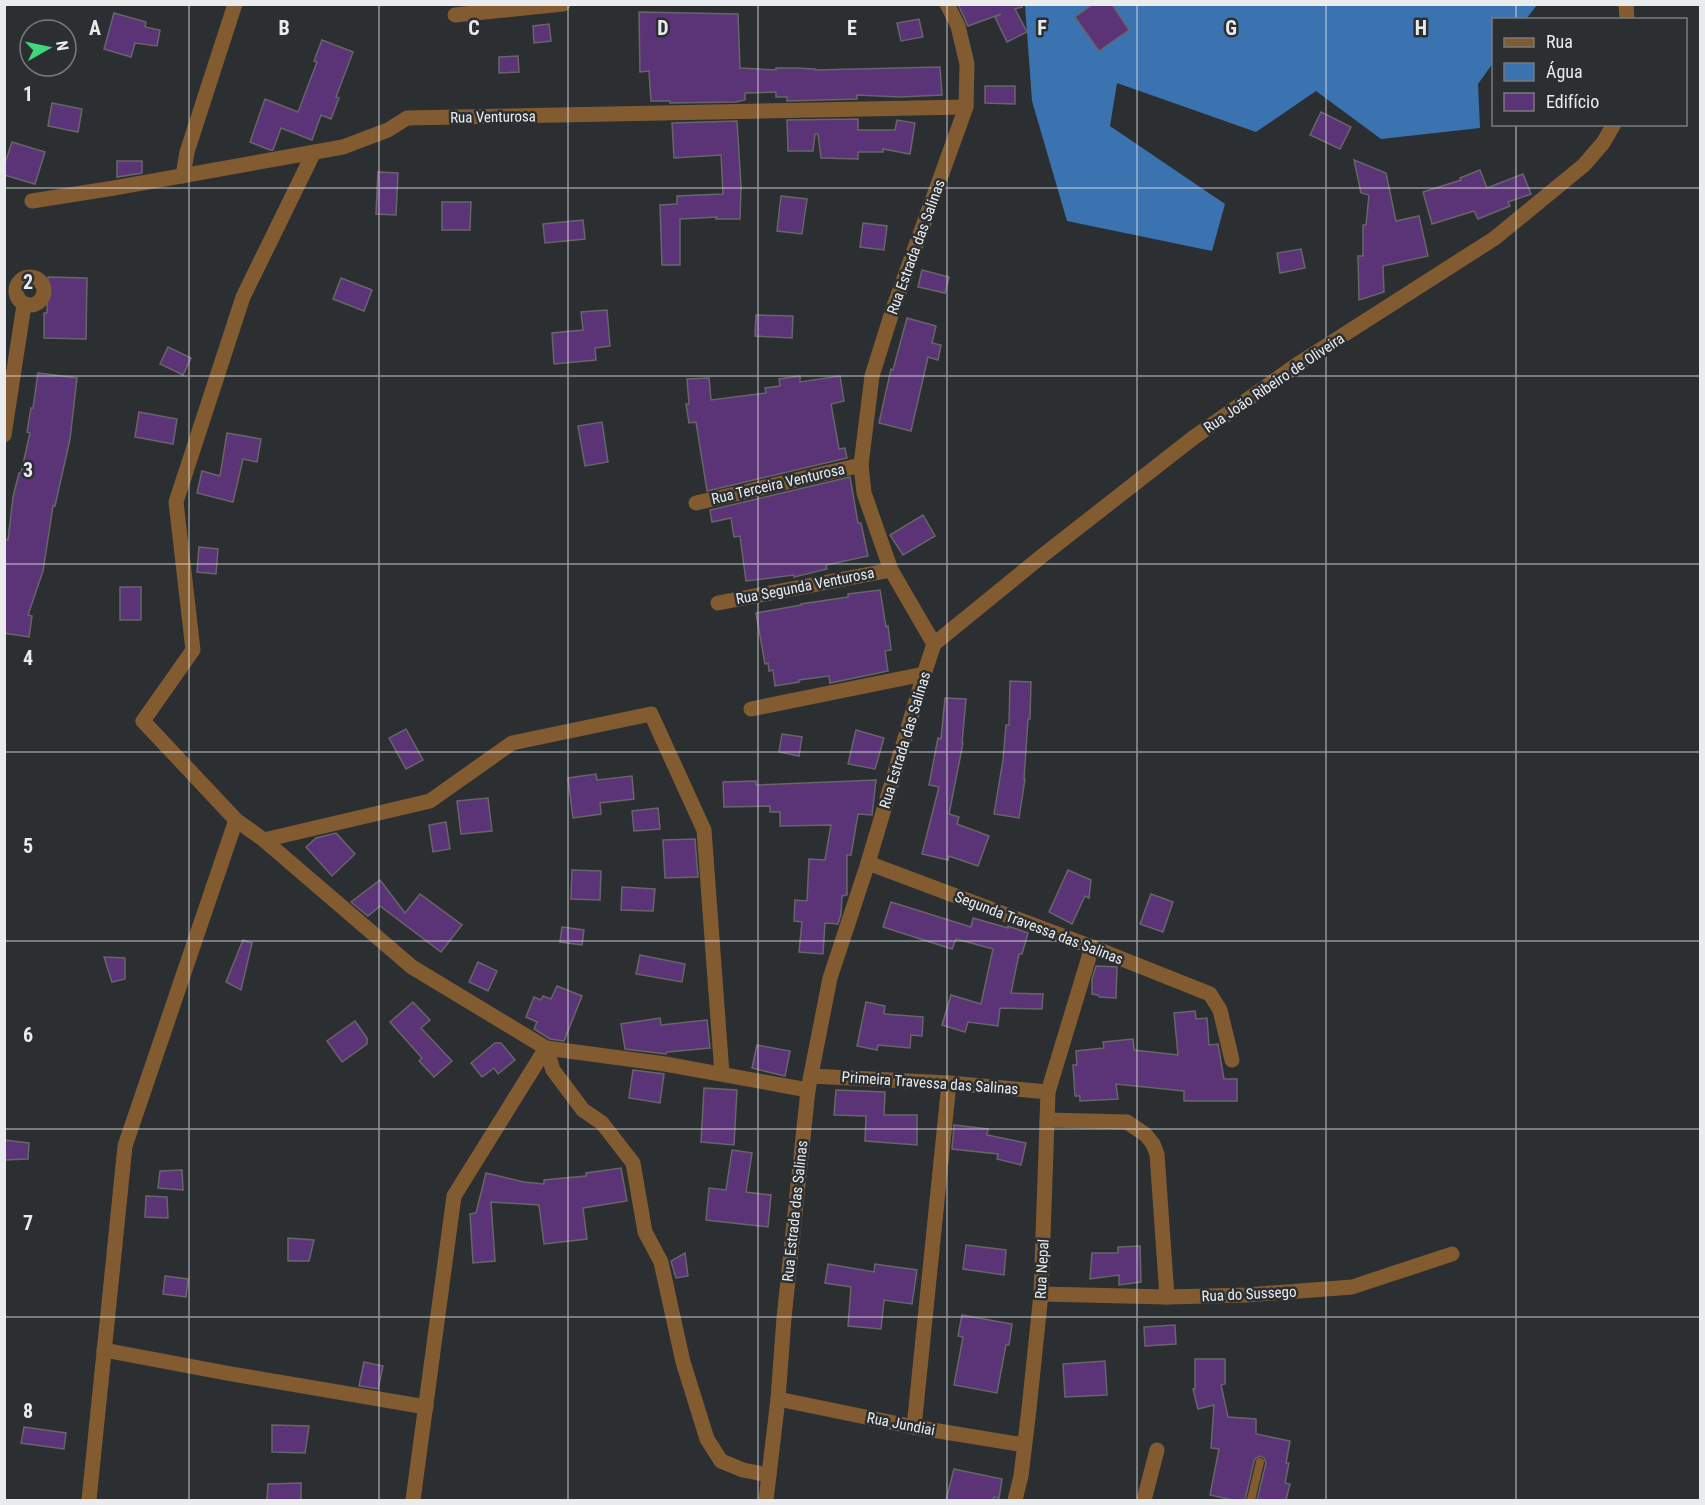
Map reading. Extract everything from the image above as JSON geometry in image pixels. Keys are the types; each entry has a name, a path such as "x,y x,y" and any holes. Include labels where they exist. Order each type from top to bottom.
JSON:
{"street":[{"path":"183,176 187,152 235,4"},
{"path":"455,15 563,4"},
{"name":"Rua Estrada das Salinas","path":"766,1500 809,1083 830,978 868,864 934,644 891,570 864,493 861,465 872,376 893,309 966,107 967,64 958,26 947,4"},
{"name":"Rua Venturosa","path":"32,201 343,147 388,130 407,118 966,107"},
{"name":"Rua João Ribeiro de Oliveira","path":"934,644 1193,438 1298,364 1496,238 1584,165 1603,143 1613,126"},
{"path":"314,152 243,297 176,502 193,650 143,720 236,820 264,840 412,967 546,1048 553,1070 583,1110 602,1123 633,1163 645,1232 661,1262 683,1362 707,1439 721,1461 742,1470 769,1475"},
{"path":"4,435 24,305"},
{"name":"Rua Terceira Venturosa","path":"696,503 861,465"},
{"name":"Rua Segunda Venturosa","path":"718,603 891,570"},
{"path":"751,709 924,674"},
{"path":"264,840 430,801 512,743 651,714 704,830 722,1074"},
{"path":"89,1500 125,1146 236,820"},
{"name":"Segunda Travessa das Salinas","path":"868,864 1092,947 1210,994 1220,1010 1232,1060"},
{"path":"1048,1092 1092,947"},
{"path":"413,1500 454,1196 546,1048"},
{"name":"Primeira Travessa das Salinas","path":"546,1048 722,1074 809,1083 949,1083 1048,1092"},
{"path":"914,1428 949,1083"},
{"name":"Rua Nepal","path":"1015,1500 1024,1445 1041,1294 1048,1092"},
{"path":"1047,1120 1127,1122 1146,1135 1153,1144 1157,1154 1167,1297"},
{"name":"Rua do Sussego","path":"1041,1294 1167,1297 1246,1295 1353,1287 1452,1254"},
{"path":"104,1350 426,1407"},
{"name":"Rua Jundiai","path":"778,1399 914,1428 1024,1445"},
{"path":"1144,1500 1157,1450"}],"lane":[{"path":"1251,1500 1260,1462"}],"water":[{"path":"1025,5 1537,5 1527,18 1492,18 1492,64 1478,84 1480,128 1381,139 1316,91 1256,132 1117,83 1110,126 1225,204 1212,251 1067,221 1032,101"}],"building":[{"path":"958,4 1021,4 1022,7 1015,9 1027,32 1007,42 995,17 1001,14 968,26"},
{"path":"1093,4 1112,4 1129,30 1099,51 1075,17"},
{"path":"639,12 738,14 740,68 815,70 940,67 942,95 900,97 857,95 857,99 787,101 787,97 776,97 776,92 745,93 745,100 736,102 651,101 649,71 640,72"},
{"path":"114,13 146,22 145,27 160,30 157,46 135,43 131,57 104,49"},
{"path":"919,19 923,37 901,41 897,23"},
{"path":"549,24 551,41 534,43 533,26"},
{"path":"322,40 353,52 336,97 339,98 331,119 321,115 312,140 281,128 273,150 250,142 265,99 298,112 317,62 314,61"},
{"path":"518,56 519,72 499,73 499,57"},
{"path":"985,86 1015,86 1015,104 985,103"},
{"path":"52,103 82,109 78,132 48,126"},
{"path":"1321,112 1351,127 1340,149 1310,135"},
{"path":"858,119 858,130 895,130 897,120 915,123 910,154 883,149 883,152 858,152 858,159 821,158 818,134 815,134 813,151 788,151 787,120"},
{"path":"737,121 741,186 740,219 716,219 717,217 680,219 680,265 662,265 660,205 677,204 677,196 723,194 721,155 674,158 672,123"},
{"path":"12,142 45,152 35,184 4,175 4,166"},
{"path":"1354,160 1386,173 1396,221 1419,216 1428,256 1383,266 1384,292 1359,300 1358,256 1363,256 1363,225 1366,225 1369,195 1361,193"},
{"path":"117,161 142,161 142,173 117,177"},
{"path":"1480,170 1487,188 1523,174 1531,194 1508,202 1510,206 1478,219 1474,211 1432,224 1423,192 1461,180 1460,178"},
{"path":"378,172 398,173 396,215 376,214"},
{"path":"781,196 807,199 802,234 777,231"},
{"path":"442,202 471,202 470,230 442,230"},
{"path":"583,220 585,239 545,243 543,224"},
{"path":"863,223 887,226 884,250 860,247"},
{"path":"1301,249 1305,268 1280,273 1277,253"},
{"path":"922,270 949,277 945,293 918,287"},
{"path":"48,277 87,278 86,339 44,338"},
{"path":"341,278 372,290 364,311 333,299"},
{"path":"607,310 610,346 595,348 596,360 554,364 552,333 583,330 581,312"},
{"path":"756,315 793,316 792,338 755,336"},
{"path":"907,318 936,326 932,343 941,345 938,360 928,357 911,431 879,423 891,369 893,370"},
{"path":"168,347 191,358 183,375 160,364"},
{"path":"38,373 77,378 70,439 55,506 53,506 43,571 28,615 32,616 29,637 4,633 4,539 8,540 13,497 30,433 27,432"},
{"path":"800,376 800,382 840,376 844,401 831,404 839,449 845,448 847,458 707,491 696,422 689,423 686,404 689,404 687,379 709,378 711,400 766,393 765,388 780,386 779,379"},
{"path":"139,412 177,419 173,444 135,437"},
{"path":"602,422 608,462 585,466 578,426"},
{"path":"227,433 261,439 257,462 243,459 233,502 197,493 202,471 220,476"},
{"path":"850,477 858,523 861,523 868,556 826,565 827,569 794,577 794,575 746,581 740,536 734,537 731,518 712,522 710,510"},
{"path":"923,515 935,536 903,555 890,535"},
{"path":"199,547 218,549 216,574 197,572"},
{"path":"120,587 141,587 141,620 120,620"},
{"path":"880,590 891,650 885,651 888,671 830,683 829,676 775,686 773,670 769,671 768,663 765,664 756,613 848,597 848,594"},
{"path":"1010,681 1031,682 1025,779 1019,818 994,814 1006,725 1009,725"},
{"path":"945,698 966,699 963,743 949,814 959,817 957,824 989,836 978,866 949,856 948,860 922,854 939,787 929,785 938,738 941,739"},
{"path":"406,729 423,760 406,769 389,738"},
{"path":"856,730 884,738 875,769 848,764"},
{"path":"782,734 802,737 799,756 779,752"},
{"path":"596,774 597,780 632,776 634,799 600,803 601,814 573,818 568,778"},
{"path":"876,780 872,815 858,814 851,855 847,855 847,895 842,896 838,924 825,923 823,954 799,952 802,922 794,921 795,900 807,901 809,859 825,860 831,825 780,826 780,812 770,812 770,806 724,807 723,782 756,781 756,785"},
{"path":"488,798 492,831 461,834 457,801"},
{"path":"658,808 660,829 634,831 632,811"},
{"path":"446,822 450,849 433,852 429,825"},
{"path":"336,833 355,854 332,876 306,847 316,838"},
{"path":"695,839 698,877 665,878 663,840"},
{"path":"572,870 601,871 600,900 571,899"},
{"path":"1068,870 1091,880 1089,898 1085,896 1072,924 1049,912"},
{"path":"380,880 405,913 420,894 462,925 441,952 380,906 368,916 351,902"},
{"path":"622,887 655,889 653,911 621,910"},
{"path":"1151,894 1173,902 1163,932 1140,924"},
{"path":"891,902 971,927 973,918 1028,933 1022,954 1019,954 1011,993 1043,994 1042,1009 1000,1008 998,1026 968,1022 965,1032 942,1025 951,995 981,1004 993,949 956,939 952,949 883,927"},
{"path":"562,927 584,930 582,945 560,942"},
{"path":"243,940 252,943 241,990 226,982"},
{"path":"640,955 685,964 682,982 636,974"},
{"path":"104,957 125,958 125,979 112,982"},
{"path":"478,962 497,971 488,991 469,982"},
{"path":"1096,966 1117,967 1116,998 1099,997 1092,994 1092,979"},
{"path":"557,986 582,996 564,1041 550,1039 534,1029 537,1022 526,1017 534,997 541,1000 543,996 551,999"},
{"path":"413,1002 430,1020 421,1028 452,1061 434,1077 419,1061 422,1058 390,1022"},
{"path":"866,1002 885,1006 884,1014 923,1017 922,1036 911,1035 910,1048 878,1045 877,1050 857,1046"},
{"path":"1195,1011 1196,1019 1207,1018 1209,1045 1218,1044 1224,1079 1237,1079 1237,1101 1184,1101 1184,1091 1116,1084 1118,1099 1080,1101 1080,1096 1075,1096 1073,1065 1077,1065 1076,1051 1104,1048 1103,1042 1133,1039 1134,1050 1178,1055 1174,1013"},
{"path":"660,1018 661,1025 707,1020 710,1048 667,1052 666,1054 625,1049 621,1024"},
{"path":"355,1021 367,1038 367,1044 342,1062 327,1041"},
{"path":"495,1043 501,1043 515,1060 498,1074 494,1068 482,1077 471,1063"},
{"path":"757,1045 790,1051 785,1076 752,1068"},
{"path":"633,1070 664,1074 660,1103 629,1098"},
{"path":"704,1088 737,1090 734,1145 701,1142"},
{"path":"836,1090 885,1092 884,1115 917,1115 917,1145 865,1141 866,1116 834,1115"},
{"path":"954,1125 988,1129 987,1135 1026,1143 1021,1165 997,1159 998,1154 952,1149"},
{"path":"4,1140 29,1143 28,1159 4,1160"},
{"path":"732,1150 752,1153 746,1192 771,1195 768,1227 706,1220 709,1188 726,1190"},
{"path":"621,1168 627,1201 583,1208 587,1239 544,1244 539,1205 491,1202 495,1261 473,1263 470,1214 476,1213 486,1173 544,1184 544,1180 586,1176 586,1173"},
{"path":"182,1170 183,1190 158,1188 160,1171"},
{"path":"146,1196 167,1197 168,1218 145,1217"},
{"path":"288,1238 314,1240 309,1261 288,1261"},
{"path":"966,1245 1006,1250 1004,1275 963,1269"},
{"path":"1140,1246 1141,1282 1119,1285 1119,1275 1090,1279 1092,1253 1118,1253 1118,1247"},
{"path":"685,1253 688,1276 676,1278 671,1261"},
{"path":"828,1264 874,1272 875,1264 917,1270 912,1304 884,1300 881,1329 848,1326 851,1287 825,1283"},
{"path":"165,1276 188,1279 186,1297 163,1294"},
{"path":"962,1315 1012,1324 997,1393 954,1385 963,1337 958,1336"},
{"path":"1175,1325 1176,1344 1145,1346 1144,1327"},
{"path":"1195,1359 1225,1359 1225,1384 1221,1385 1228,1417 1256,1419 1256,1434 1290,1441 1285,1483 1290,1484 1286,1500 1257,1500 1266,1463 1261,1456 1254,1461 1245,1500 1210,1495 1219,1449 1211,1448 1214,1405 1198,1409 1193,1389 1195,1389"},
{"path":"1105,1361 1107,1395 1065,1397 1063,1364"},
{"path":"364,1362 383,1366 378,1389 359,1386"},
{"path":"272,1425 309,1426 305,1453 272,1452"},
{"path":"24,1427 66,1433 64,1449 21,1443"},
{"path":"954,1469 1002,1479 999,1498 946,1500"},
{"path":"301,1483 301,1500 267,1500 268,1484"}]}
